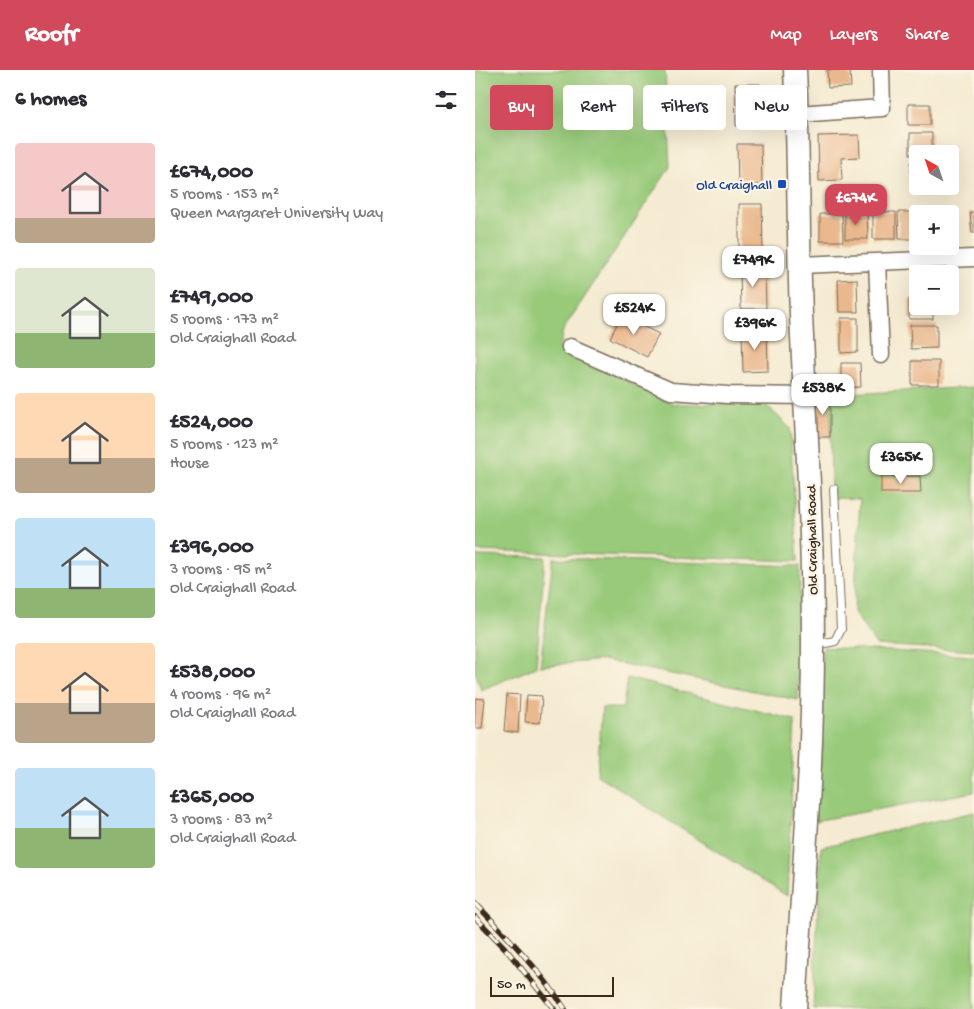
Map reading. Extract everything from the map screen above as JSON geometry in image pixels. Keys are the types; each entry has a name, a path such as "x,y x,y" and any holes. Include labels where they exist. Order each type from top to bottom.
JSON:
{"main road":[{"name":"Old Craighall Road","path":"795,70 796,85"},
{"name":"Old Craighall Road","path":"795,1009 812,712 813,645 810,479 799,265 797,130"}],"street":[{"path":"807,113 882,108 881,70"},
{"path":"799,265 974,258"},
{"path":"877,262 881,356"},
{"path":"570,347 671,391 728,395 805,396"}],"lane":[{"path":"813,645 835,641 841,629 834,489"}],"green space":[{"path":"475,70 665,70 666,85 643,85 643,130 668,130 670,167 563,330 559,348 673,404 765,404 790,428 798,561 475,551"},
{"path":"974,387 974,651 876,645 854,612 860,499 831,498 830,395"},
{"path":"475,556 545,557 536,667 481,690 475,670"},
{"path":"553,558 800,566 798,700 603,660 540,666"},
{"path":"823,647 974,656 974,792 814,821"},
{"path":"627,678 795,720 787,896 597,775 602,708 623,708"},
{"path":"974,812 974,1009 813,1009 821,847"}],"building":[{"path":"827,70 850,70 851,87 828,88"},
{"path":"735,84 760,84 736,85 736,126"},
{"path":"908,104 930,104 930,125 908,125"},
{"path":"910,133 932,133 932,145 910,145"},
{"path":"859,135 860,157 841,158 842,180 819,181 818,136"},
{"path":"737,144 761,144 762,185 738,186"},
{"path":"739,204 762,204 763,252 739,252"},
{"path":"845,212 867,212 868,239 845,239"},
{"path":"873,212 896,212 896,239 873,239"},
{"path":"898,212 909,212 909,239 899,239"},
{"path":"970,212 974,212 974,233 972,233"},
{"path":"820,214 842,214 843,241 820,241"},
{"path":"765,267 766,309 741,309 740,268"},
{"path":"857,279 858,312 839,312 838,280"},
{"path":"909,315 933,315 933,319 909,319"},
{"path":"621,316 659,334 647,357 610,338"},
{"path":"841,318 858,318 858,352 841,353"},
{"path":"910,325 937,325 937,348 911,349"},
{"path":"742,330 767,330 768,371 743,372"},
{"path":"912,361 939,361 939,385 912,385"},
{"path":"841,363 860,363 861,387 841,388"},
{"path":"816,395 830,395 830,437 816,437"},
{"path":"920,476 921,493 881,493 881,477"},
{"path":"507,694 520,695 518,733 504,731"},
{"path":"527,695 542,696 540,723 525,722"},
{"path":"475,698 485,699 482,728 475,728"}],"railway":[{"path":"475,903 534,967 565,1009"},
{"path":"475,917 505,948 554,1009"}],"place":[{"name":"Old Craighall","path":"782,184"}]}
